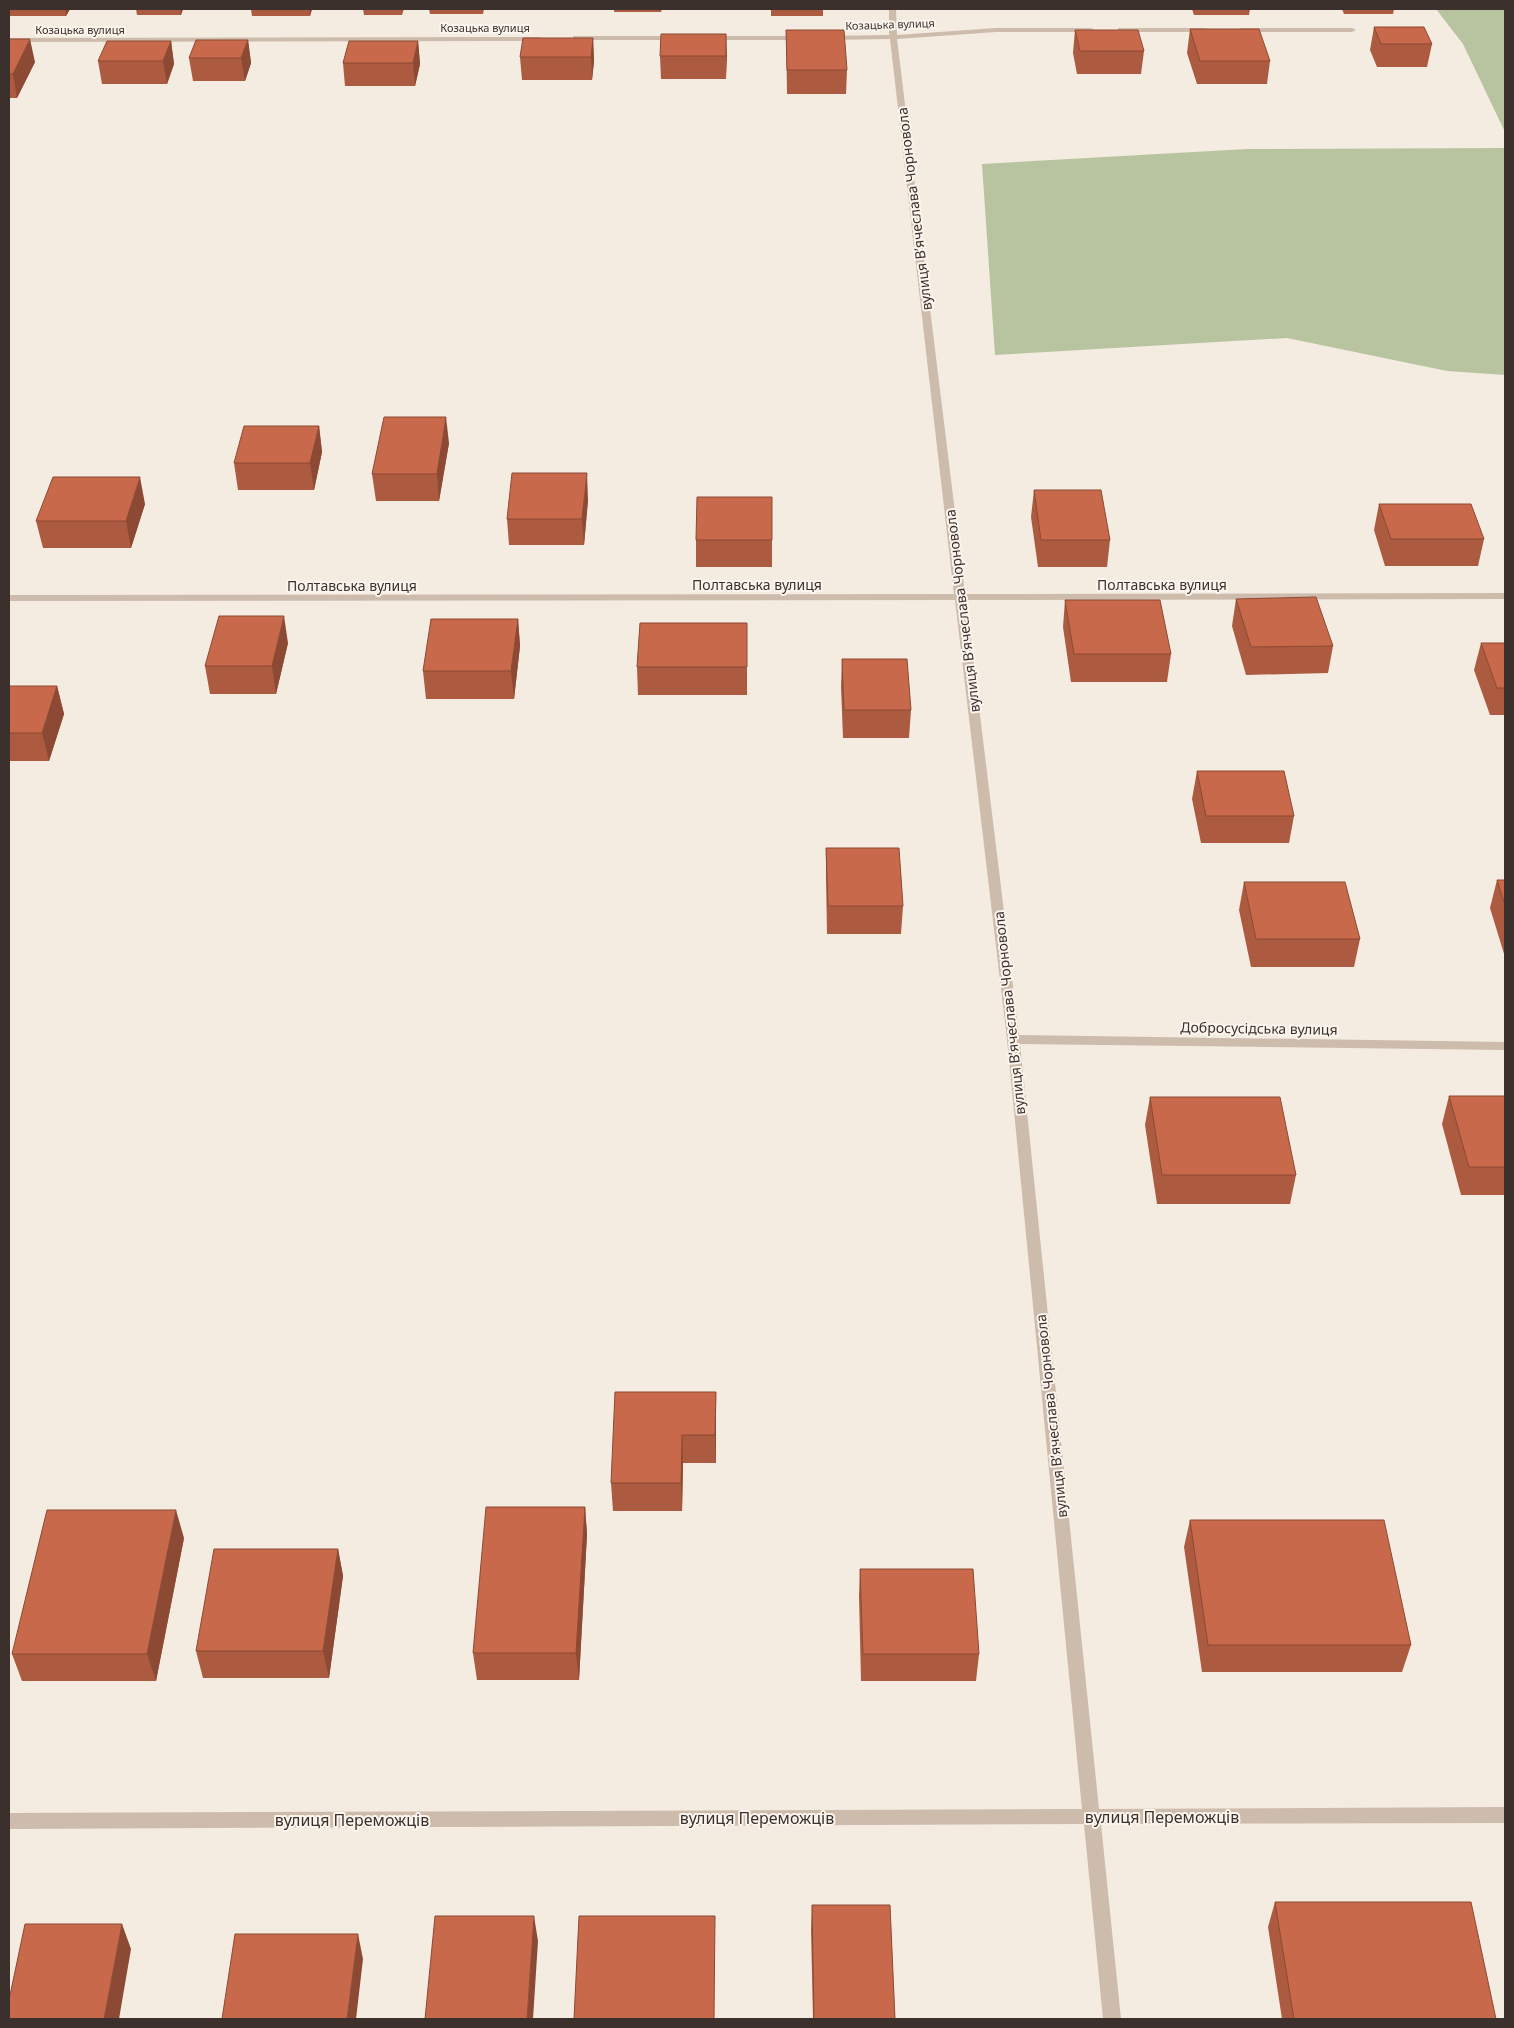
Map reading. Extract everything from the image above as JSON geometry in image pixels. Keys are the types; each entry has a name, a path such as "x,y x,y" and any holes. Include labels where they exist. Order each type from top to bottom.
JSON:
{"street":[{"name":"вулиця Вʼячеслава Чорновола","path":"892,9 893,37 1013,1039 1112,2019"},
{"name":"Козацька вулиця","path":"823,38 893,37 996,30 1095,30"},
{"path":"1115,30 1214,30"},
{"path":"1233,30 1352,30"},
{"name":"Козацька вулиця","path":"9,40 545,38"},
{"path":"565,38 684,38"},
{"path":"704,38 813,38"},
{"name":"Полтавська вулиця","path":"9,598 1505,596"},
{"name":"Добросусідська вулиця","path":"1013,1039 1505,1046"},
{"name":"вулиця Переможців","path":"9,1821 1505,1816"}],"green space":[{"path":"1436,9 1505,9 1505,132 1463,44"},
{"path":"1505,148 1505,375 1447,371 1287,338 995,355 982,164 1247,149"}],"building":[{"path":"1374,27 1424,27 1432,44 1381,44"},
{"path":"1190,29 1259,29 1270,61 1200,61"},
{"path":"786,30 844,30 847,70 787,70"},
{"path":"1075,30 1138,30 1144,51 1080,51"},
{"path":"661,34 726,34 726,56 660,56"},
{"path":"523,38 593,38 591,57 520,57"},
{"path":"9,39 30,39 13,74 9,74"},
{"path":"196,40 248,40 241,58 189,58"},
{"path":"107,41 171,41 163,61 98,61"},
{"path":"349,41 418,41 413,63 343,63"},
{"path":"384,417 446,417 437,474 372,474"},
{"path":"244,426 319,426 310,463 234,463"},
{"path":"512,473 587,473 582,519 507,519"},
{"path":"53,477 140,477 126,521 36,521"},
{"path":"1034,490 1101,490 1110,540 1041,540"},
{"path":"697,497 772,497 772,540 696,540"},
{"path":"1379,504 1471,504 1484,539 1391,539"},
{"path":"1316,597 1333,646 1251,647 1236,599"},
{"path":"1065,600 1160,600 1171,654 1074,654"},
{"path":"219,616 284,616 272,666 205,666"},
{"path":"431,619 518,619 511,671 423,671"},
{"path":"640,623 747,623 747,667 637,667"},
{"path":"1481,643 1505,643 1505,688 1497,688"},
{"path":"842,659 907,659 911,710 844,710"},
{"path":"9,686 57,686 42,733 9,733"},
{"path":"1197,771 1284,771 1294,816 1206,816"},
{"path":"826,848 899,848 903,906 828,906"},
{"path":"1497,880 1505,880 1505,905"},
{"path":"1244,882 1345,882 1360,939 1256,939"},
{"path":"1449,1096 1505,1096 1505,1167 1469,1167"},
{"path":"1150,1097 1280,1097 1296,1175 1162,1175"},
{"path":"615,1392 716,1392 715,1435 682,1435 681,1483 611,1483"},
{"path":"486,1507 585,1507 576,1653 473,1653"},
{"path":"47,1510 176,1510 147,1654 12,1654"},
{"path":"1190,1520 1384,1520 1411,1645 1208,1645"},
{"path":"214,1549 338,1549 323,1651 196,1651"},
{"path":"860,1569 973,1569 979,1654 863,1654"},
{"path":"1275,1902 1471,1902 1496,2019 1294,2019"},
{"path":"812,1905 890,1905 895,2019 814,2019"},
{"path":"435,1916 534,1916 527,2019 425,2019"},
{"path":"579,1916 715,1916 714,2019 574,2019"},
{"path":"25,1924 122,1924 104,2019 9,2019 9,2000"},
{"path":"235,1934 358,1934 347,2019 222,2019"}]}
